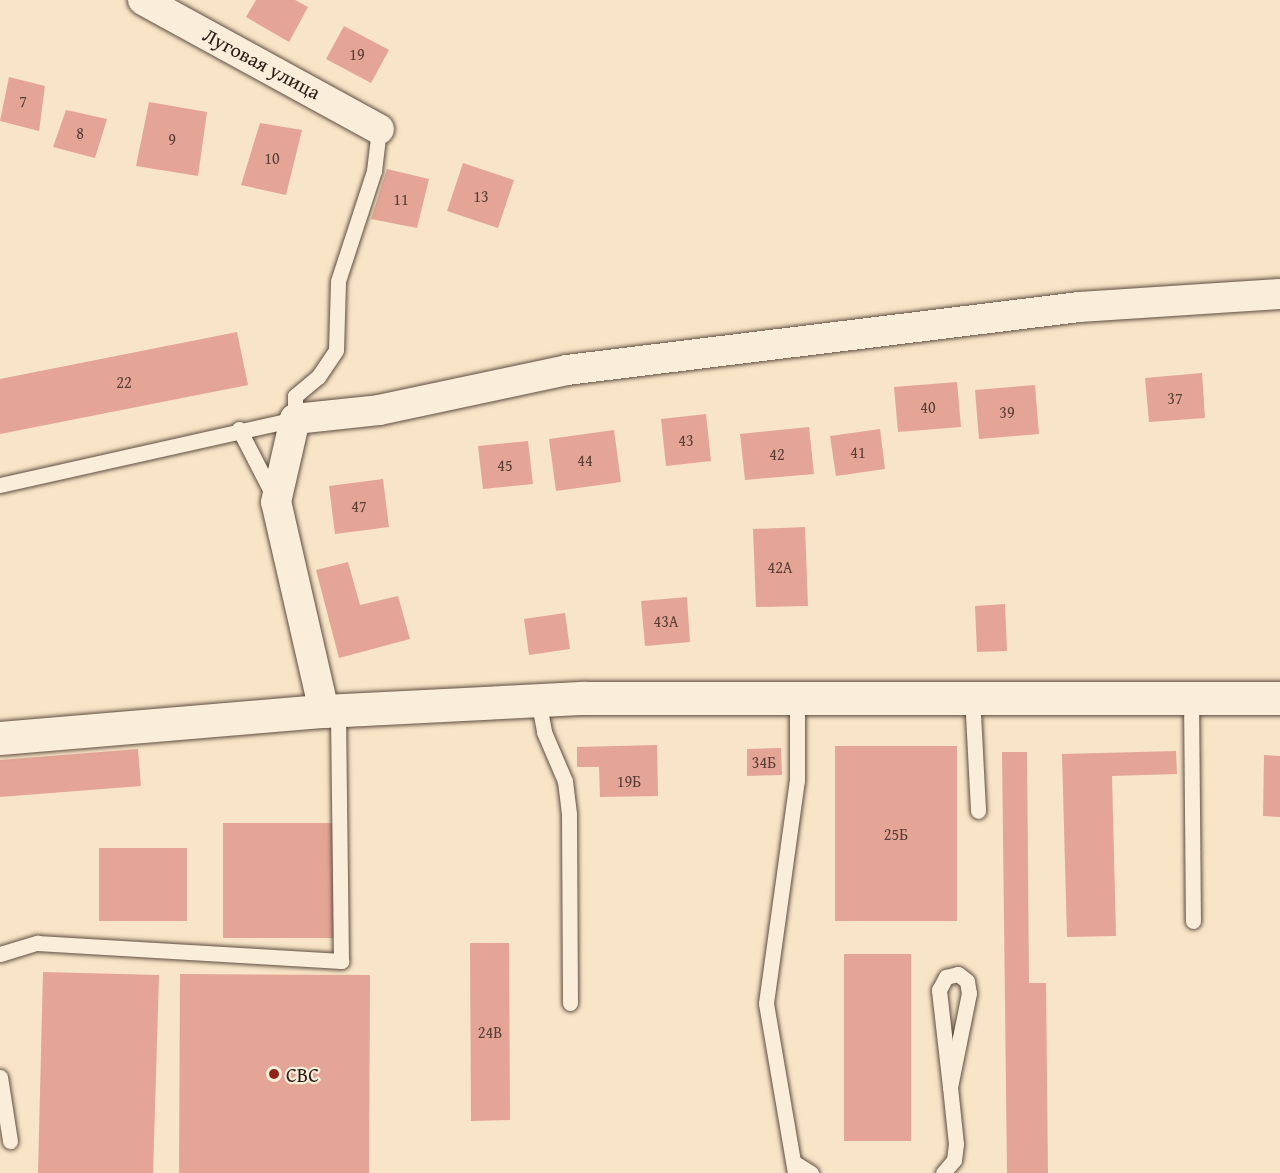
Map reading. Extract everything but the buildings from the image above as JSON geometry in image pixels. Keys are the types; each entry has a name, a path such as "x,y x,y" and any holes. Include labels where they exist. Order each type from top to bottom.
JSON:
{"street":[{"name":"Луговая улица","path":"143,0 380,129"},
{"path":"331,711 276,502 295,419 379,410 567,370 1079,307 1280,294"},
{"path":"0,738 331,711 538,700 797,695 1280,698"}],"lane":[{"path":"0,485 239,429 295,419 295,396 318,377 336,350 338,281 374,171 380,129"},
{"path":"239,429 276,502"},
{"path":"797,695 797,781 766,1003 795,1168 811,1173"},
{"path":"972,695 978,811"},
{"path":"1191,696 1193,921"},
{"path":"538,700 544,732 563,772 569,815 570,1003"},
{"path":"0,954 37,943 341,961 331,711"},
{"path":"943,1173 954,1160 956,1144 939,990 946,978 958,974 967,981 969,993 950,1087"},
{"path":"0,1077 10,1141"}],"place":[{"name":"СВС","path":"274,1074"}]}
